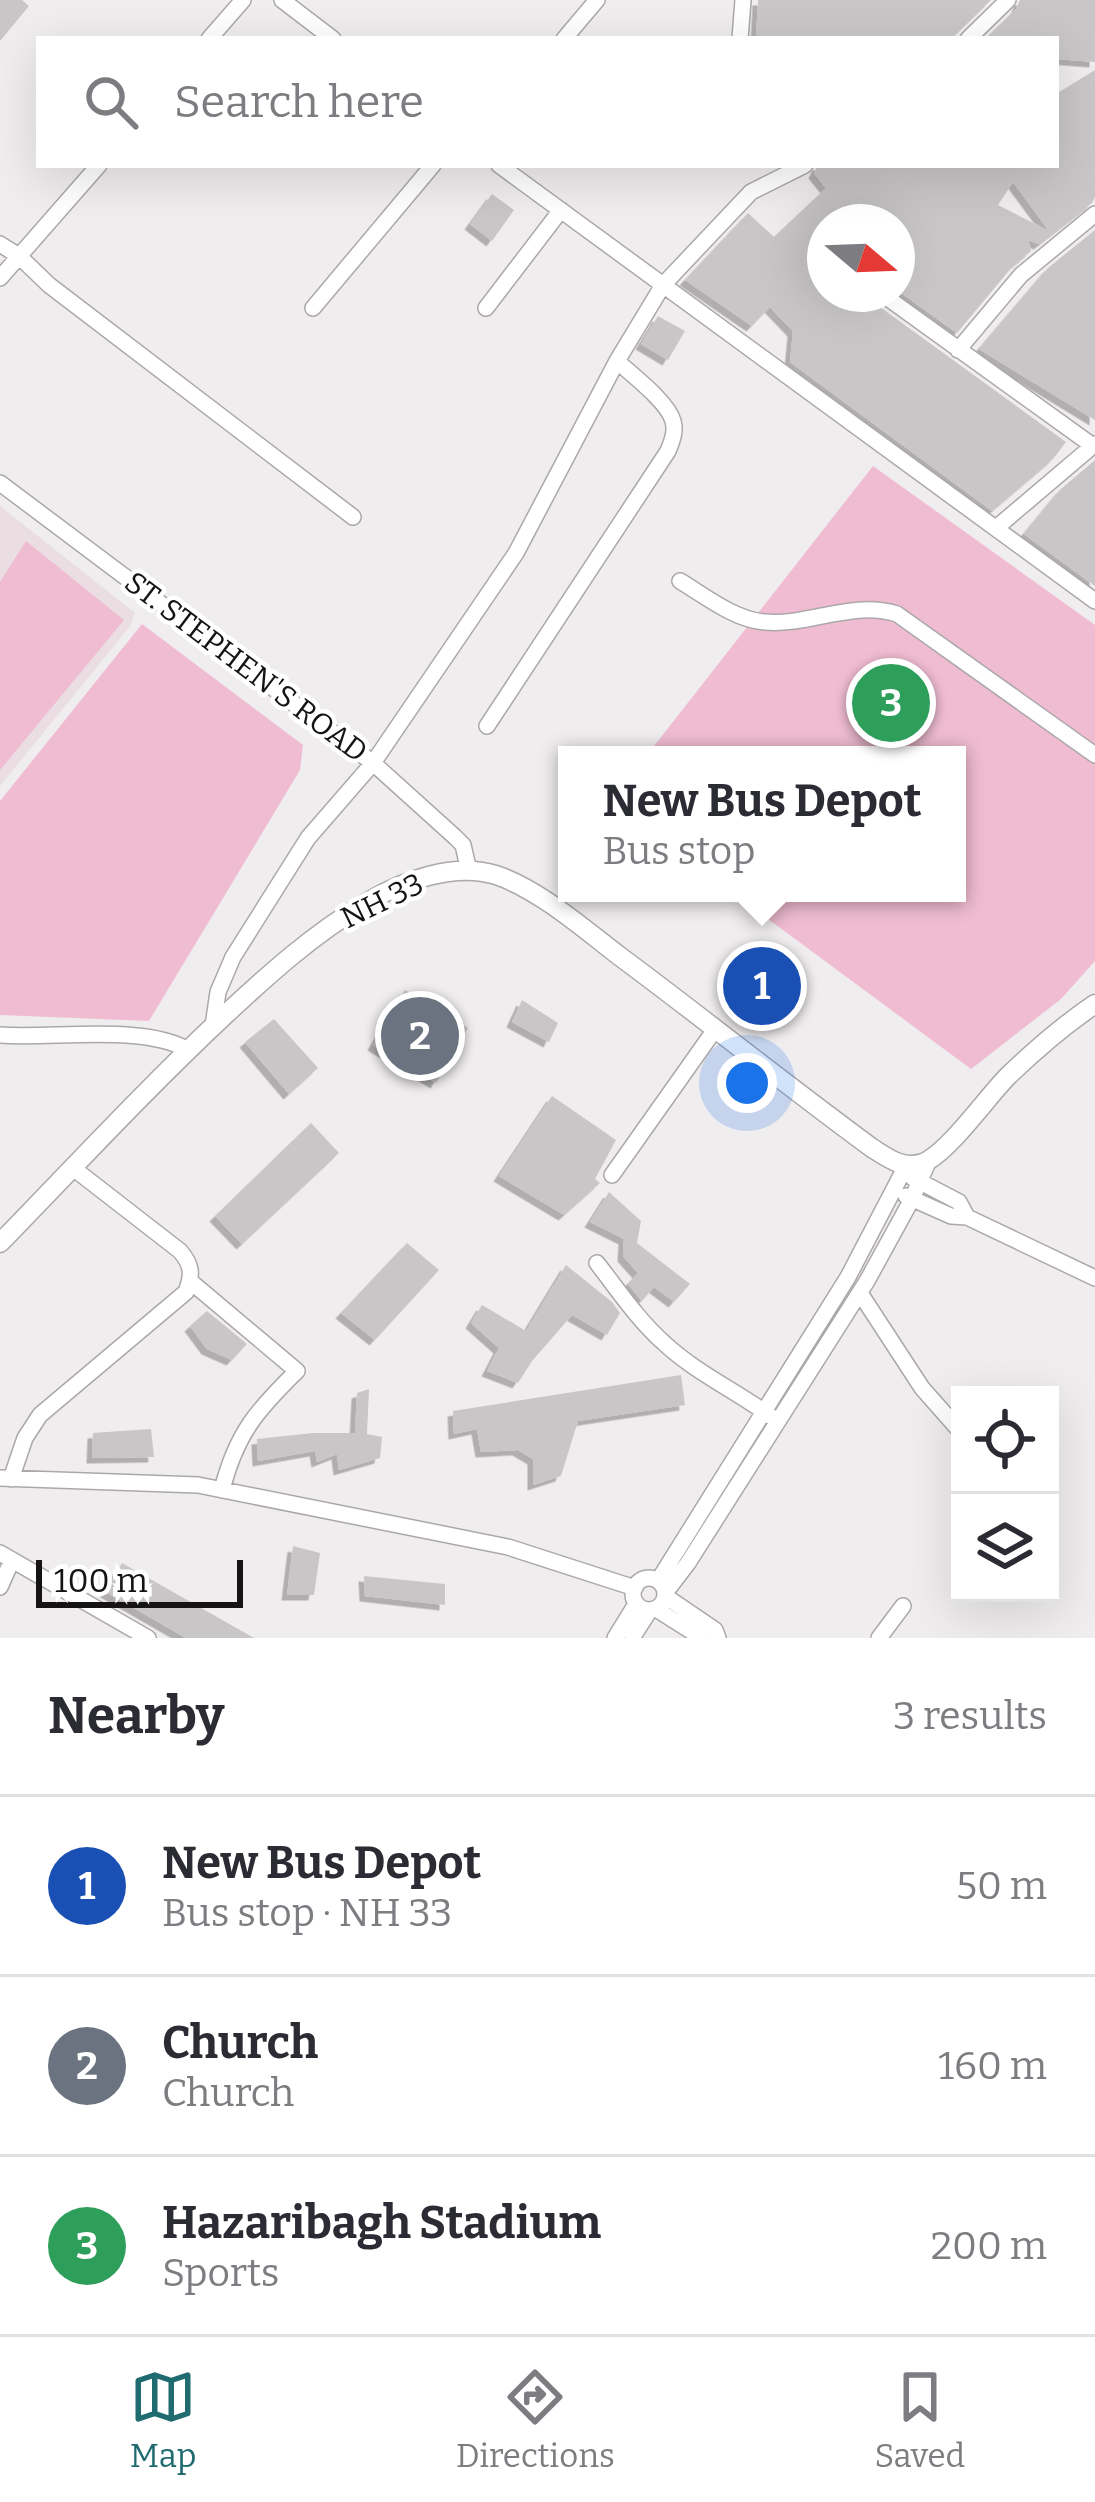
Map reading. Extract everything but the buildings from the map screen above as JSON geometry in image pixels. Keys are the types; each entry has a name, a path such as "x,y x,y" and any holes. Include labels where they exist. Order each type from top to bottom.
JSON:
{"main road":[{"name":"NH 33","path":"0,1244 188,1050 287,959 369,901 409,882 469,871 494,874 536,897 904,1169"},
{"path":"904,1169 929,1160 1044,1043 1095,1004"}],"street":[{"path":"212,36 243,0"},
{"path":"282,0 329,36"},
{"path":"567,36 597,0"},
{"path":"740,36 743,0"},
{"path":"971,36 1008,0"},
{"path":"0,278 96,168"},
{"path":"313,308 430,168"},
{"path":"503,168 1095,601"},
{"path":"213,1026 218,992 244,939 308,838 373,763 516,553 617,362 663,286 751,192 780,171"},
{"path":"486,308 561,210"},
{"path":"958,350 1021,275 1095,214"},
{"path":"0,244 353,517"},
{"path":"906,312 1094,445 996,528"},
{"path":"487,726 673,438 670,413 617,362"},
{"name":"ST. STEPHEN'S ROAD","path":"0,483 373,763 463,845 469,871"},
{"path":"680,581 738,614 768,623 863,609 897,614 1095,755"},
{"path":"611,1175 716,1028"},
{"path":"0,1036 144,1036 172,1041 188,1050"},
{"path":"772,1417 860,1293 929,1160"},
{"path":"73,1168 180,1251 192,1271 190,1281 186,1292 40,1415 6,1479 198,1485 508,1547 652,1597 715,1630 718,1638"},
{"path":"615,1638 688,1563 904,1169 959,1202 967,1217"},
{"path":"893,1191 951,1216 967,1217 1095,1278"},
{"path":"597,1263 663,1342 772,1417"},
{"path":"190,1281 297,1371 257,1410 230,1459 222,1490"},
{"path":"860,1293 922,1388 951,1421"},
{"path":"0,1587 6,1556 148,1638"},
{"path":"632,1638 652,1597"},
{"path":"652,1597 702,1638"},
{"path":"879,1638 903,1606"}],"shaded area":[{"path":"873,466 1095,625 1095,961 1061,999 971,1069 745,902 966,902 966,746 654,746"},
{"path":"0,506 135,613 131,625 0,786"},
{"path":"26,541 124,620 0,770 0,582"},
{"path":"142,624 303,745 300,770 149,1021 0,1015 0,801"}],"place":[{"name":"Hazaribagh Stadium","path":"891,703"},
{"name":"New Bus Depot","path":"762,986"},
{"name":"Church","path":"420,1036"}]}
